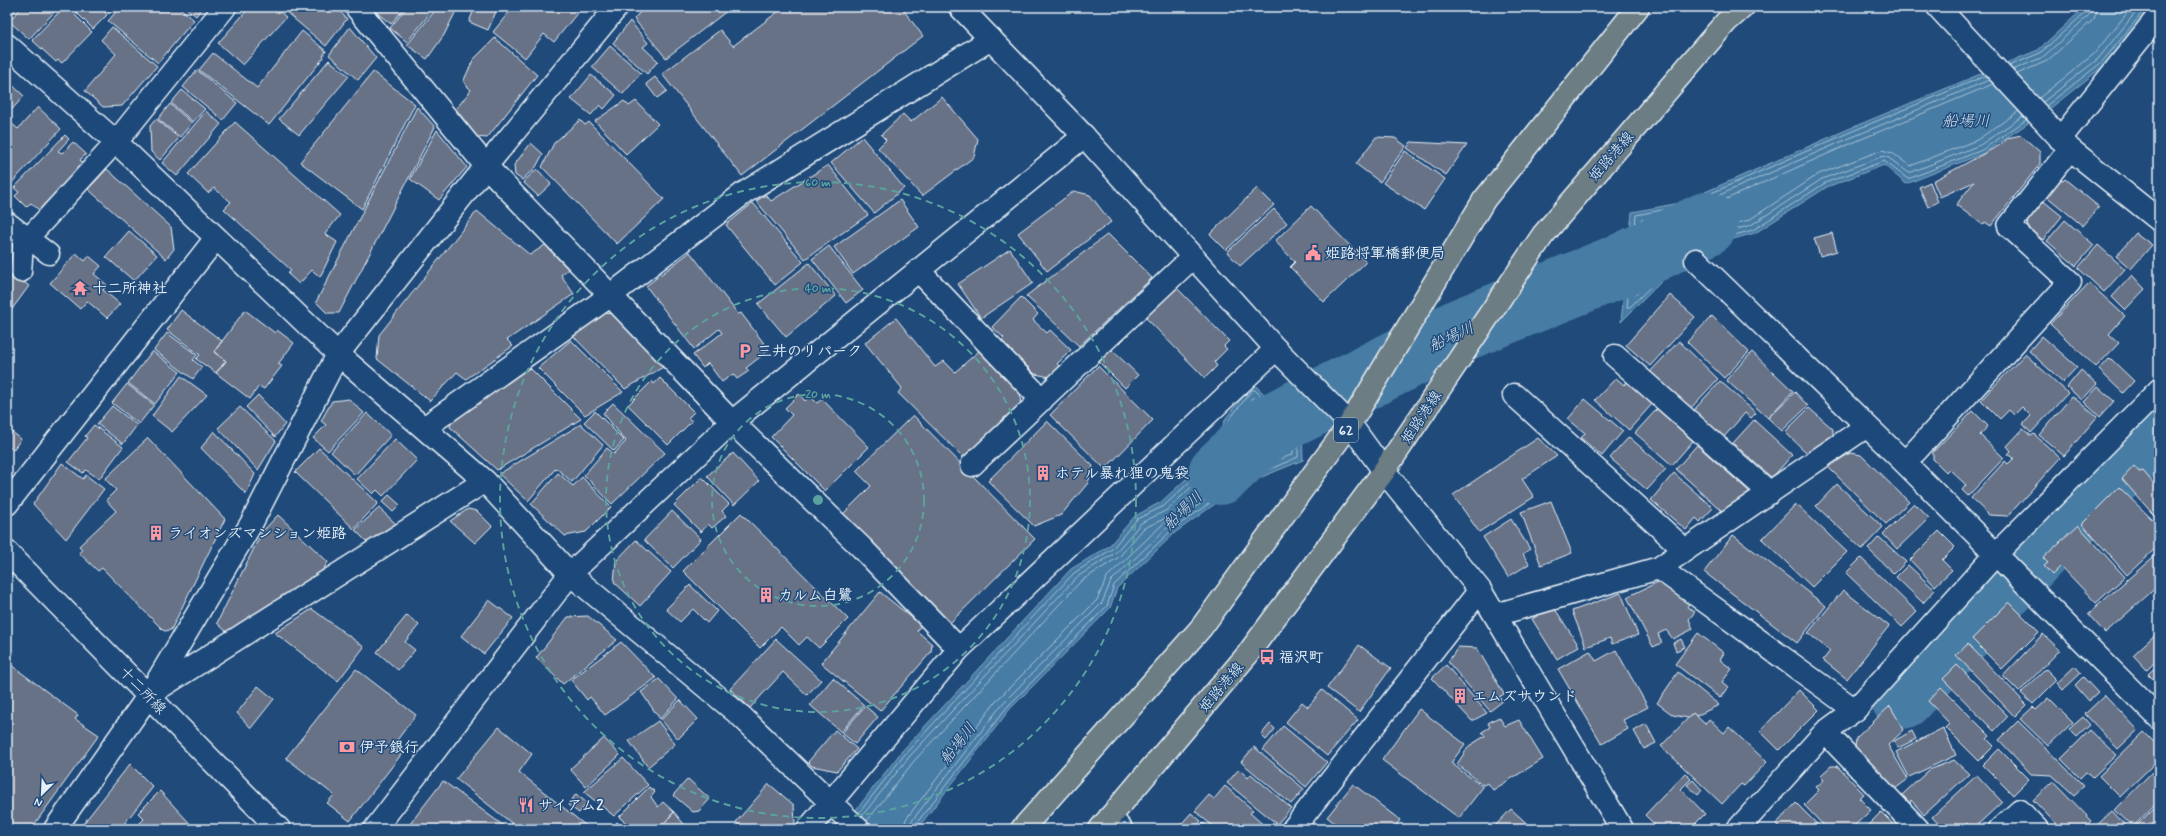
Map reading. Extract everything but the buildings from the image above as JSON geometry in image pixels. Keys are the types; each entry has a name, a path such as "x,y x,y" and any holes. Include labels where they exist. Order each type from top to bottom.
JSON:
{"main road":[{"name":"62","path":"1022,829 1201,628 1350,424 1484,200 1635,7"},
{"name":"姫路港線","path":"1111,825 1247,655 1384,471 1543,235 1726,22 1743,7"}],"street":[{"path":"116,142 225,7"},
{"path":"356,7 486,166 732,422 862,548 959,649"},
{"path":"55,829 149,695 251,524 338,354 486,166 617,7"},
{"path":"960,7 1084,136 1276,349 1350,424 1384,471 1480,590 1622,829"},
{"path":"1938,7 2061,139 2159,220"},
{"path":"1905,462 2070,282 2009,226 2061,139 2159,15"},
{"path":"424,428 611,295 744,193 991,39"},
{"path":"7,45 116,142 338,354 485,481 570,574 742,717 858,829"},
{"path":"375,829 570,574 732,422 1084,136"},
{"path":"7,504 216,238"},
{"path":"972,465 1193,257"},
{"path":"1696,260 1905,462 2159,718"},
{"path":"918,271 1042,400"},
{"path":"808,829 959,649 1276,349"},
{"path":"1615,356 1770,493"},
{"path":"1738,829 1825,732 1855,710 1996,554 2159,390"},
{"path":"1514,395 1685,550"},
{"path":"1495,615 1660,568 1867,426"},
{"path":"149,695 485,481"},
{"name":"十二所線","path":"7,552 279,829"},
{"path":"1660,568 1855,710"},
{"path":"1293,829 1480,590"},
{"path":"1825,732 1918,829"},
{"path":"2000,829 2020,811 2037,829"}],"lane":[{"path":"21,272 23,244 116,142"},
{"path":"7,222 50,254"}],"water":[{"name":"船場川","path":"2085,7 2152,7 2105,65 2052,107 1984,153 1906,184 1884,165 1827,187 1755,233 1693,250 1621,322 1632,212 1680,203 1846,130 2038,50"},
{"path":"1253,383 1302,432 1303,460 1240,486 1176,532 1117,588 1110,608 1010,709 917,829 841,829 902,751 1071,569 1109,546 1135,516 1161,502 1212,455 1226,418"}],"waterway":[{"name":"船場川","path":"1220,473 1268,427 1461,330 1627,263 1706,224"},
{"path":"1902,697 2034,555 2159,426"}],"place":[{"name":"姫路将軍橋郵便局","path":"1313,253"},
{"name":"十二所神社","path":"80,288"},
{"name":"三井のリパーク","path":"745,351"},
{"name":"ホテル暴れ狸の鬼袋","path":"1043,473"},
{"name":"ライオンズマンション姫路","path":"156,533"},
{"name":"カルム白鷺","path":"766,595"},
{"name":"福沢町","path":"1267,657"},
{"name":"エムズサウンド","path":"1460,696"},
{"name":"伊予銀行","path":"347,747"},
{"name":"サイアム2","path":"526,805"}]}
